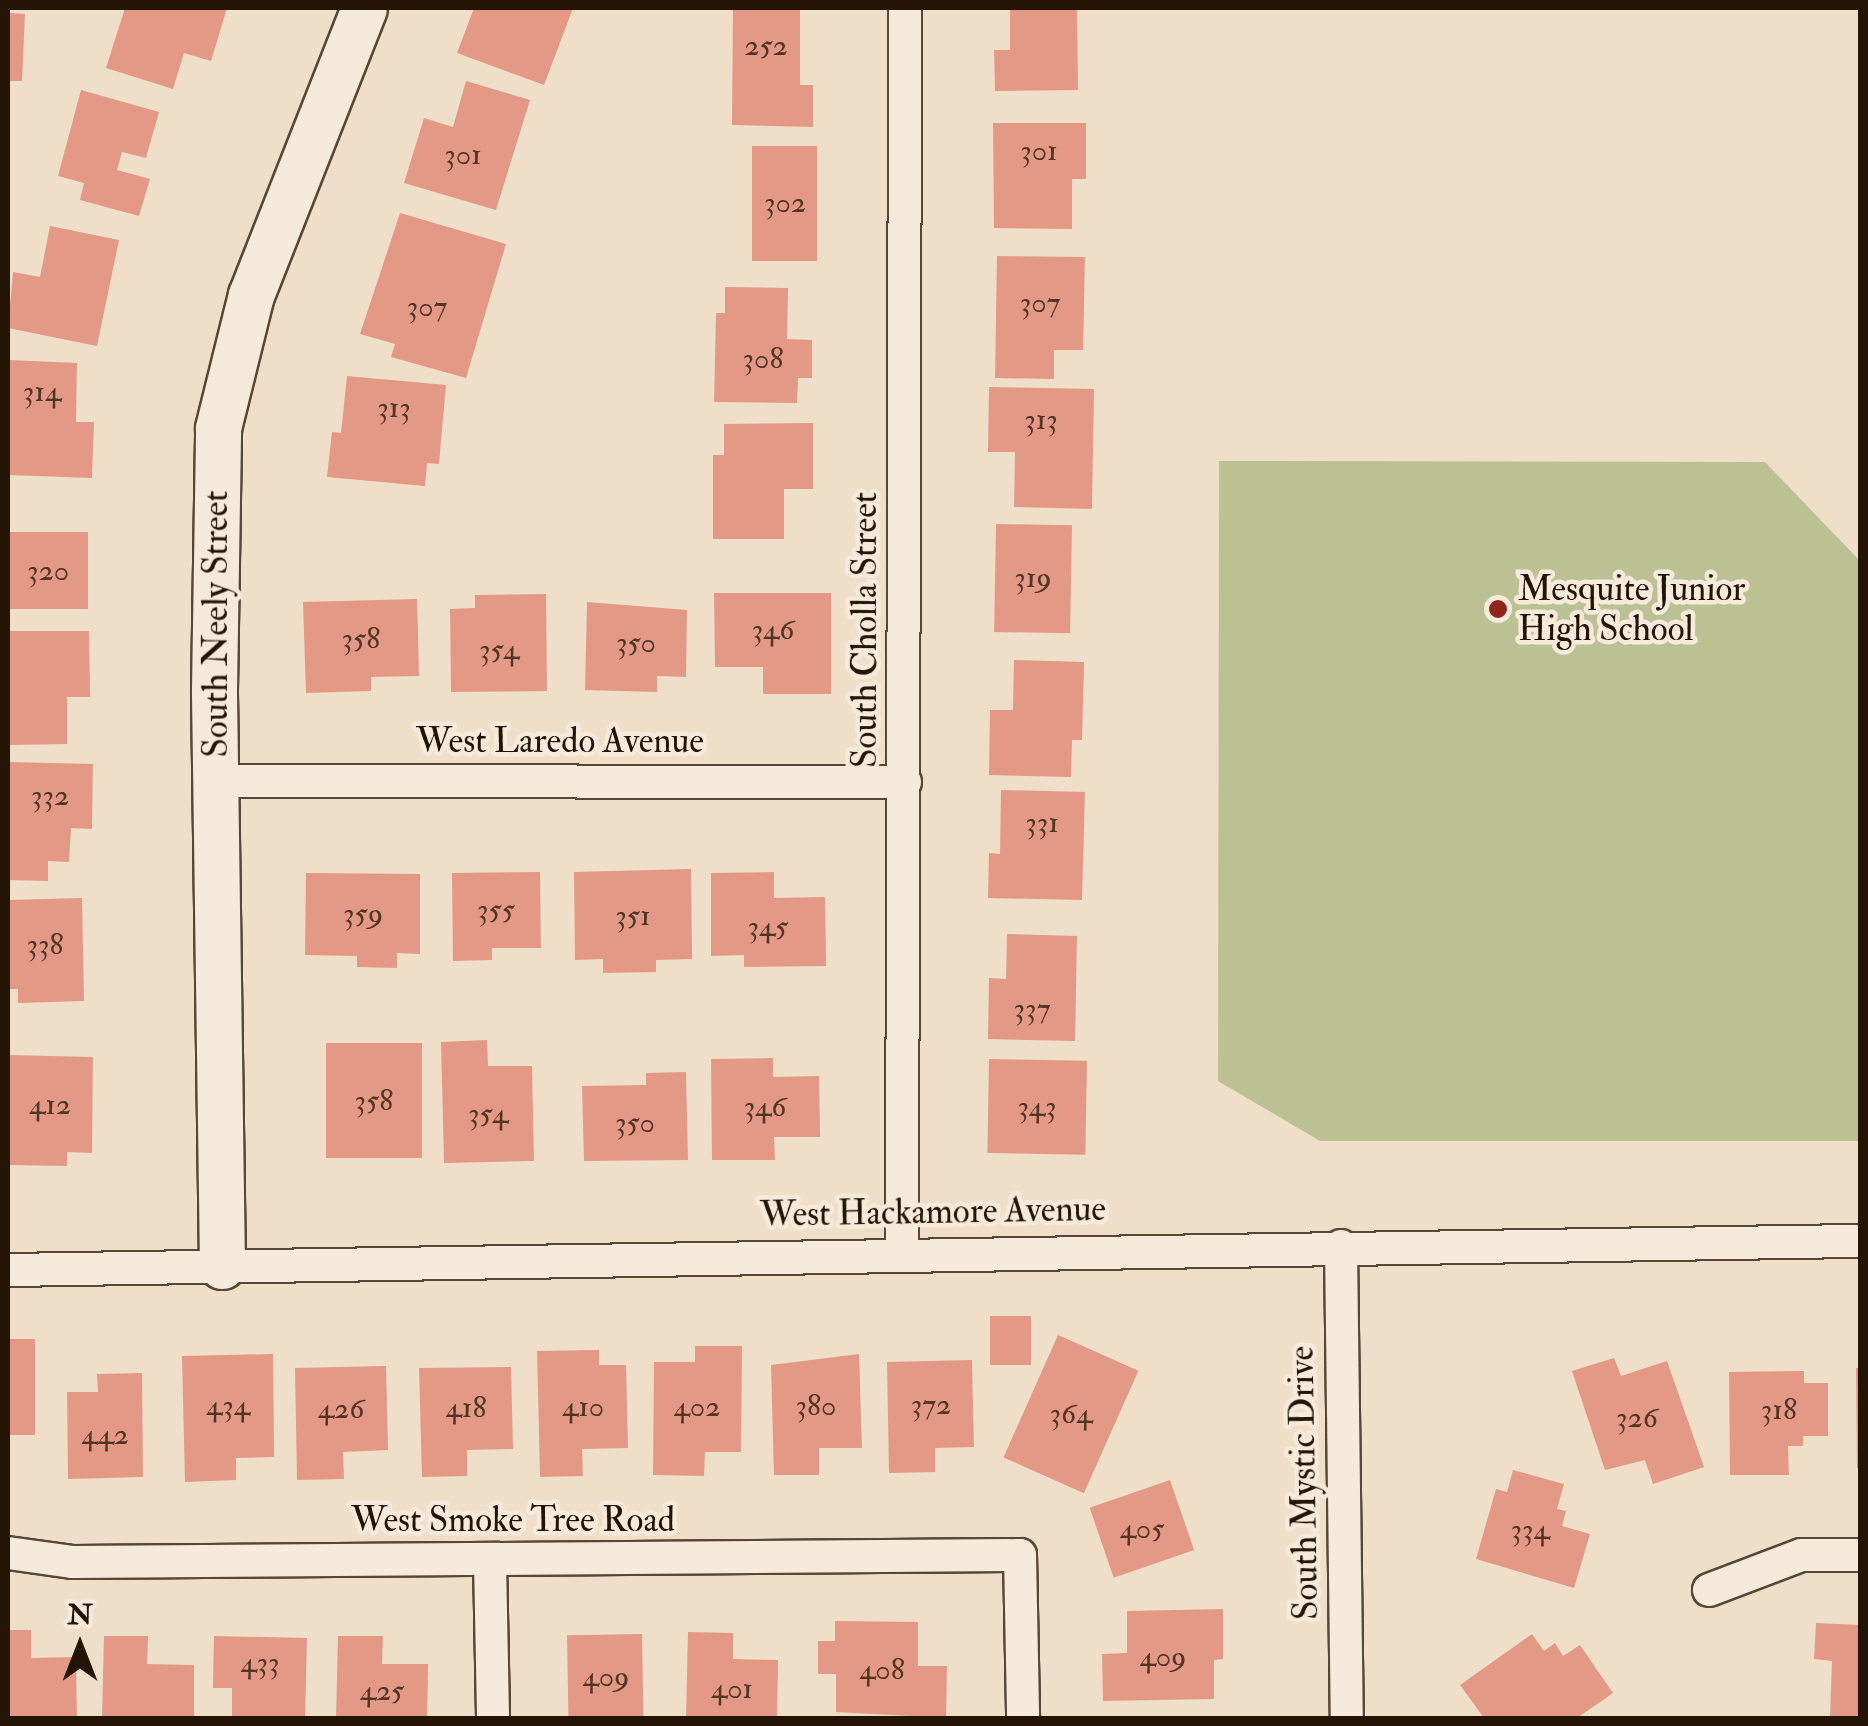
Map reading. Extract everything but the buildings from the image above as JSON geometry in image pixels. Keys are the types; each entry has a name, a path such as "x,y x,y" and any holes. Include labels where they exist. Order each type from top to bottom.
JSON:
{"street":[{"name":"South Neely Street","path":"222,1266 216,781 218,428 250,295 364,8"},
{"name":"South Cholla Street","path":"902,1252 905,8"},
{"name":"West Laredo Avenue","path":"216,781 905,782"},
{"name":"West Hackamore Avenue","path":"8,1270 902,1252 1860,1241"},
{"name":"South Mystic Drive","path":"1341,1246 1347,1718"},
{"name":"West Smoke Tree Road","path":"8,1553 73,1562 1020,1555 1023,1718"},
{"path":"1709,1590 1801,1555 1860,1555"},
{"path":"490,1560 493,1718"}],"green space":[{"path":"1219,461 1765,462 1860,561 1860,1141 1320,1141 1218,1081"}],"place":[{"name":"Mesquite Junior High School","path":"1498,609"}]}
